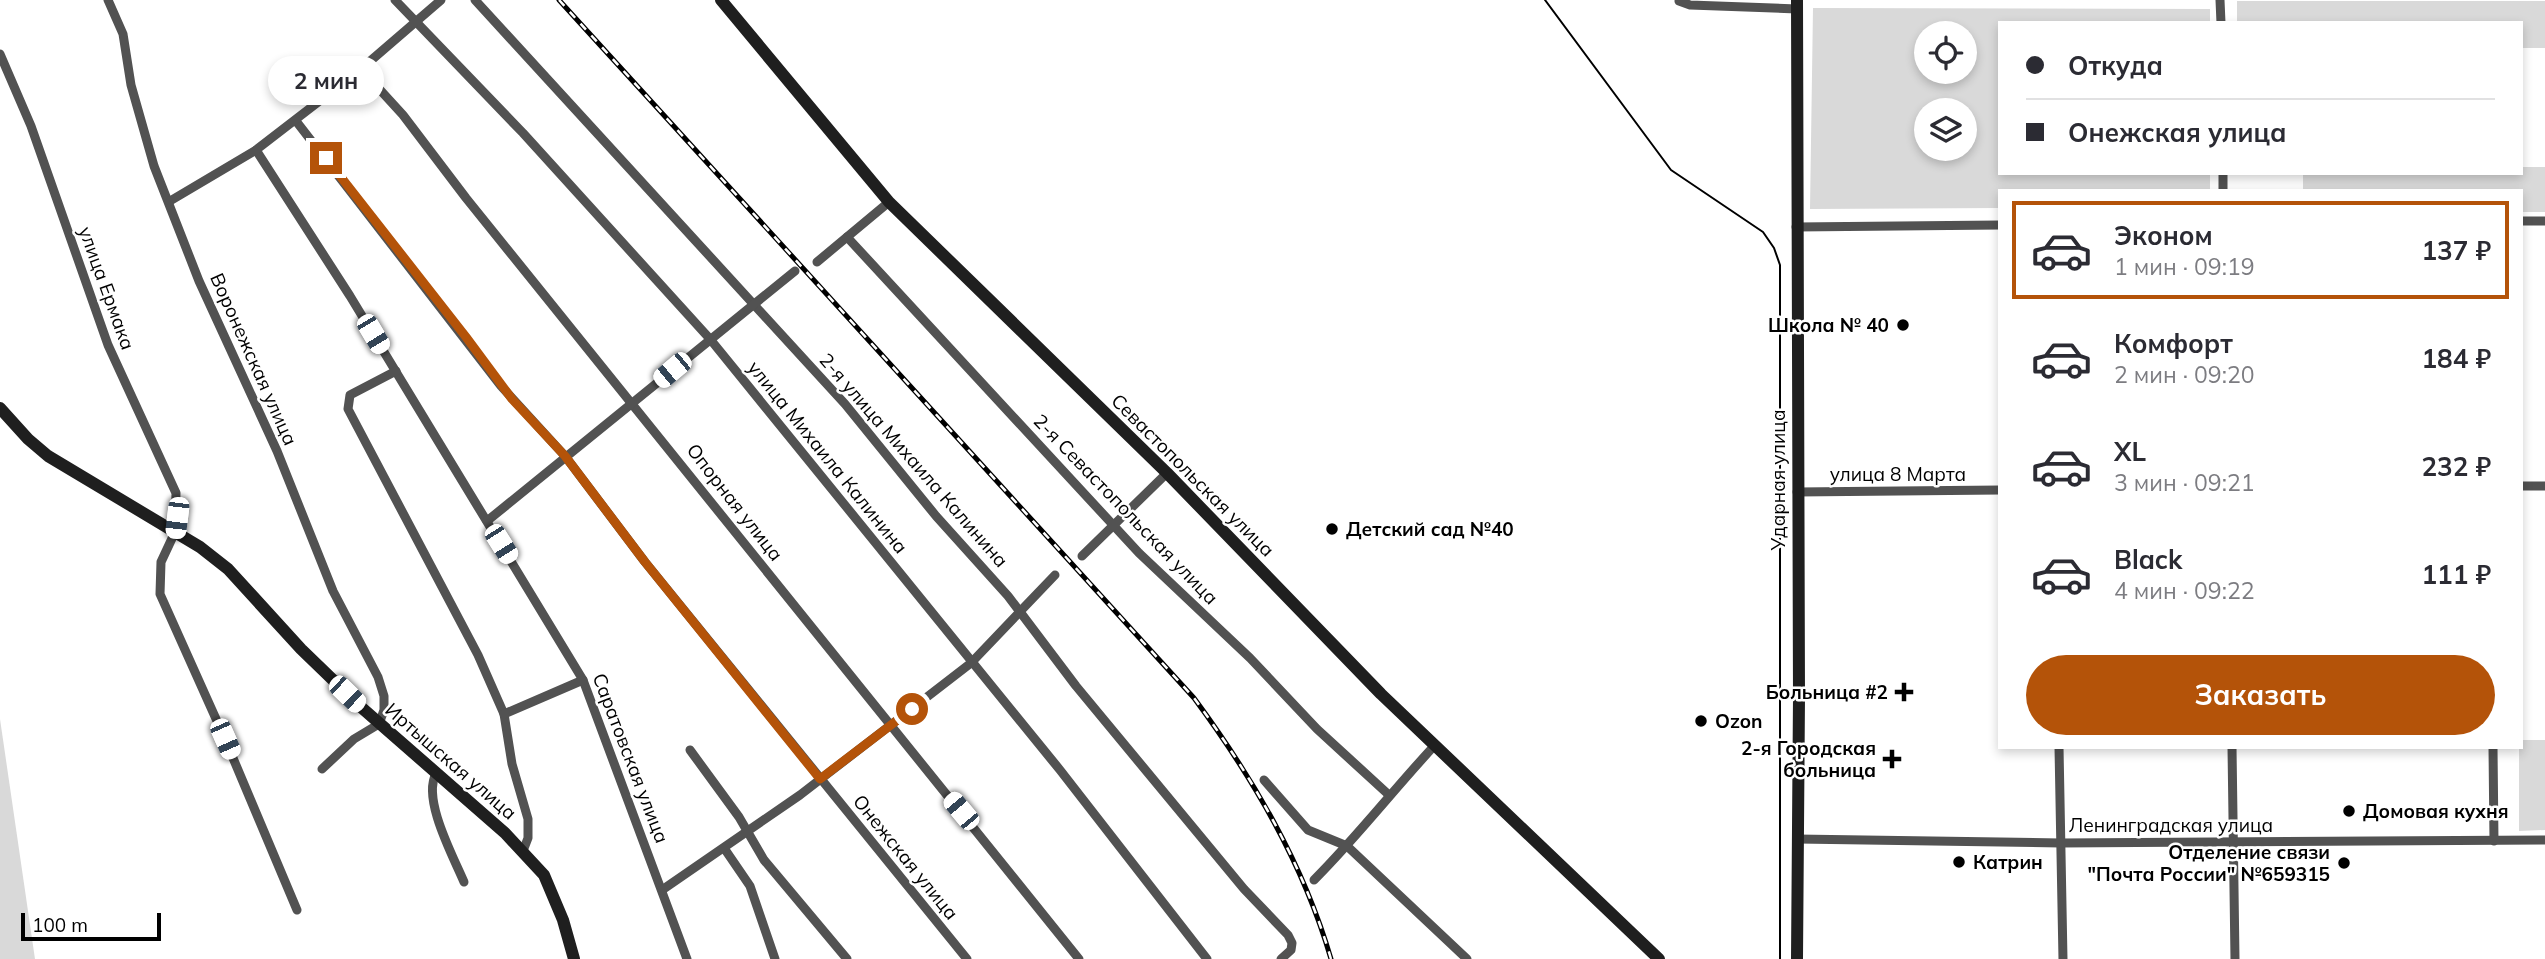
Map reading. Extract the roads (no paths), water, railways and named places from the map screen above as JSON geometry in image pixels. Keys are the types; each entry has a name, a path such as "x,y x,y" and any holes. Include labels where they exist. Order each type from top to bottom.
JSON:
{"street":[{"name":"Воронежская улица","path":"108,0 123,34 131,85 145,137 214,319 272,440 333,591 378,677 384,702 379,724"},
{"name":"улица Михаила Калинина","path":"395,0 523,134 710,339 1059,770 1207,959"},
{"path":"170,201 256,150 296,121 442,0"},
{"name":"2-я улица Михаила Калинина","path":"475,0 845,404 936,516 1020,612 1076,686 1228,870 1288,935 1292,943 1291,950 1281,959"},
{"name":"Севастопольская улица","path":"721,0 889,202 1167,473 1381,694 1659,959"},
{"path":"2220,0 2221,21"},
{"path":"1679,1 1690,5 1797,4"},
{"name":"Ударная улица","path":"1797,4 1797,959"},
{"name":"улица Ермака","path":"0,54 31,127 108,345 173,484 177,501 175,532"},
{"name":"Опорная улица","path":"361,69 403,115 466,198 1079,959"},
{"name":"Онежская улица","path":"296,121 466,337 492,375 565,456 645,562 967,959"},
{"name":"Саратовская улица","path":"256,150 396,371 583,680 687,959"},
{"path":"817,262 889,202"},
{"path":"2523,221 2545,221"},
{"path":"1796,227 1998,225"},
{"name":"2-я Севастопольская улица","path":"846,237 1115,524 1139,553 1250,658 1317,729 1389,795"},
{"path":"487,522 795,271"},
{"name":"Иртышская улица","path":"396,371 350,395 348,409 478,655 504,714 512,764 528,819 528,838 523,851"},
{"name":"Иртышская улица","path":"0,408 28,439 48,456 175,532 228,569 301,649 379,724 523,851 544,875 552,890 574,959"},
{"path":"1082,556 1167,473"},
{"path":"2523,486 2545,486"},
{"name":"улица 8 Марта","path":"1797,492 1998,491"},
{"path":"175,532 161,562 160,594 297,909"},
{"path":"663,890 820,779 971,663 1055,575"},
{"path":"504,714 583,680"},
{"path":"322,769 354,740 379,724"},
{"path":"1314,880 1435,745"},
{"path":"2059,749 2063,959"},
{"path":"2232,749 2235,959"},
{"path":"2493,749 2494,841"},
{"path":"690,750 769,866 847,959"},
{"path":"436,774 431,782 431,793 440,825 464,882"},
{"path":"1264,780 1308,830 1347,846 1467,959"},
{"name":"Ленинградская улица","path":"1797,839 2061,843 2545,840"},
{"path":"724,848 750,886 775,959"}],"tram line":[{"path":"1545,0 1671,170 1763,232 1774,248 1780,265 1780,959"}],"railway":[{"path":"559,0 1194,698 1216,728 1274,822 1306,889 1331,959"}],"place":[{"name":"Школа № 40","path":"1903,325"},
{"name":"Детский сад №40","path":"1332,529"},
{"name":"Больница #2","path":"1904,692"},
{"name":"Ozon","path":"1701,721"},
{"name":"2-я Городская больница","path":"1892,759"},
{"name":"Домовая кухня","path":"2349,811"},
{"name":"Катрин","path":"1959,862"},
{"name":"Отделение связи \"Почта России\" №659315","path":"2344,863"}]}
